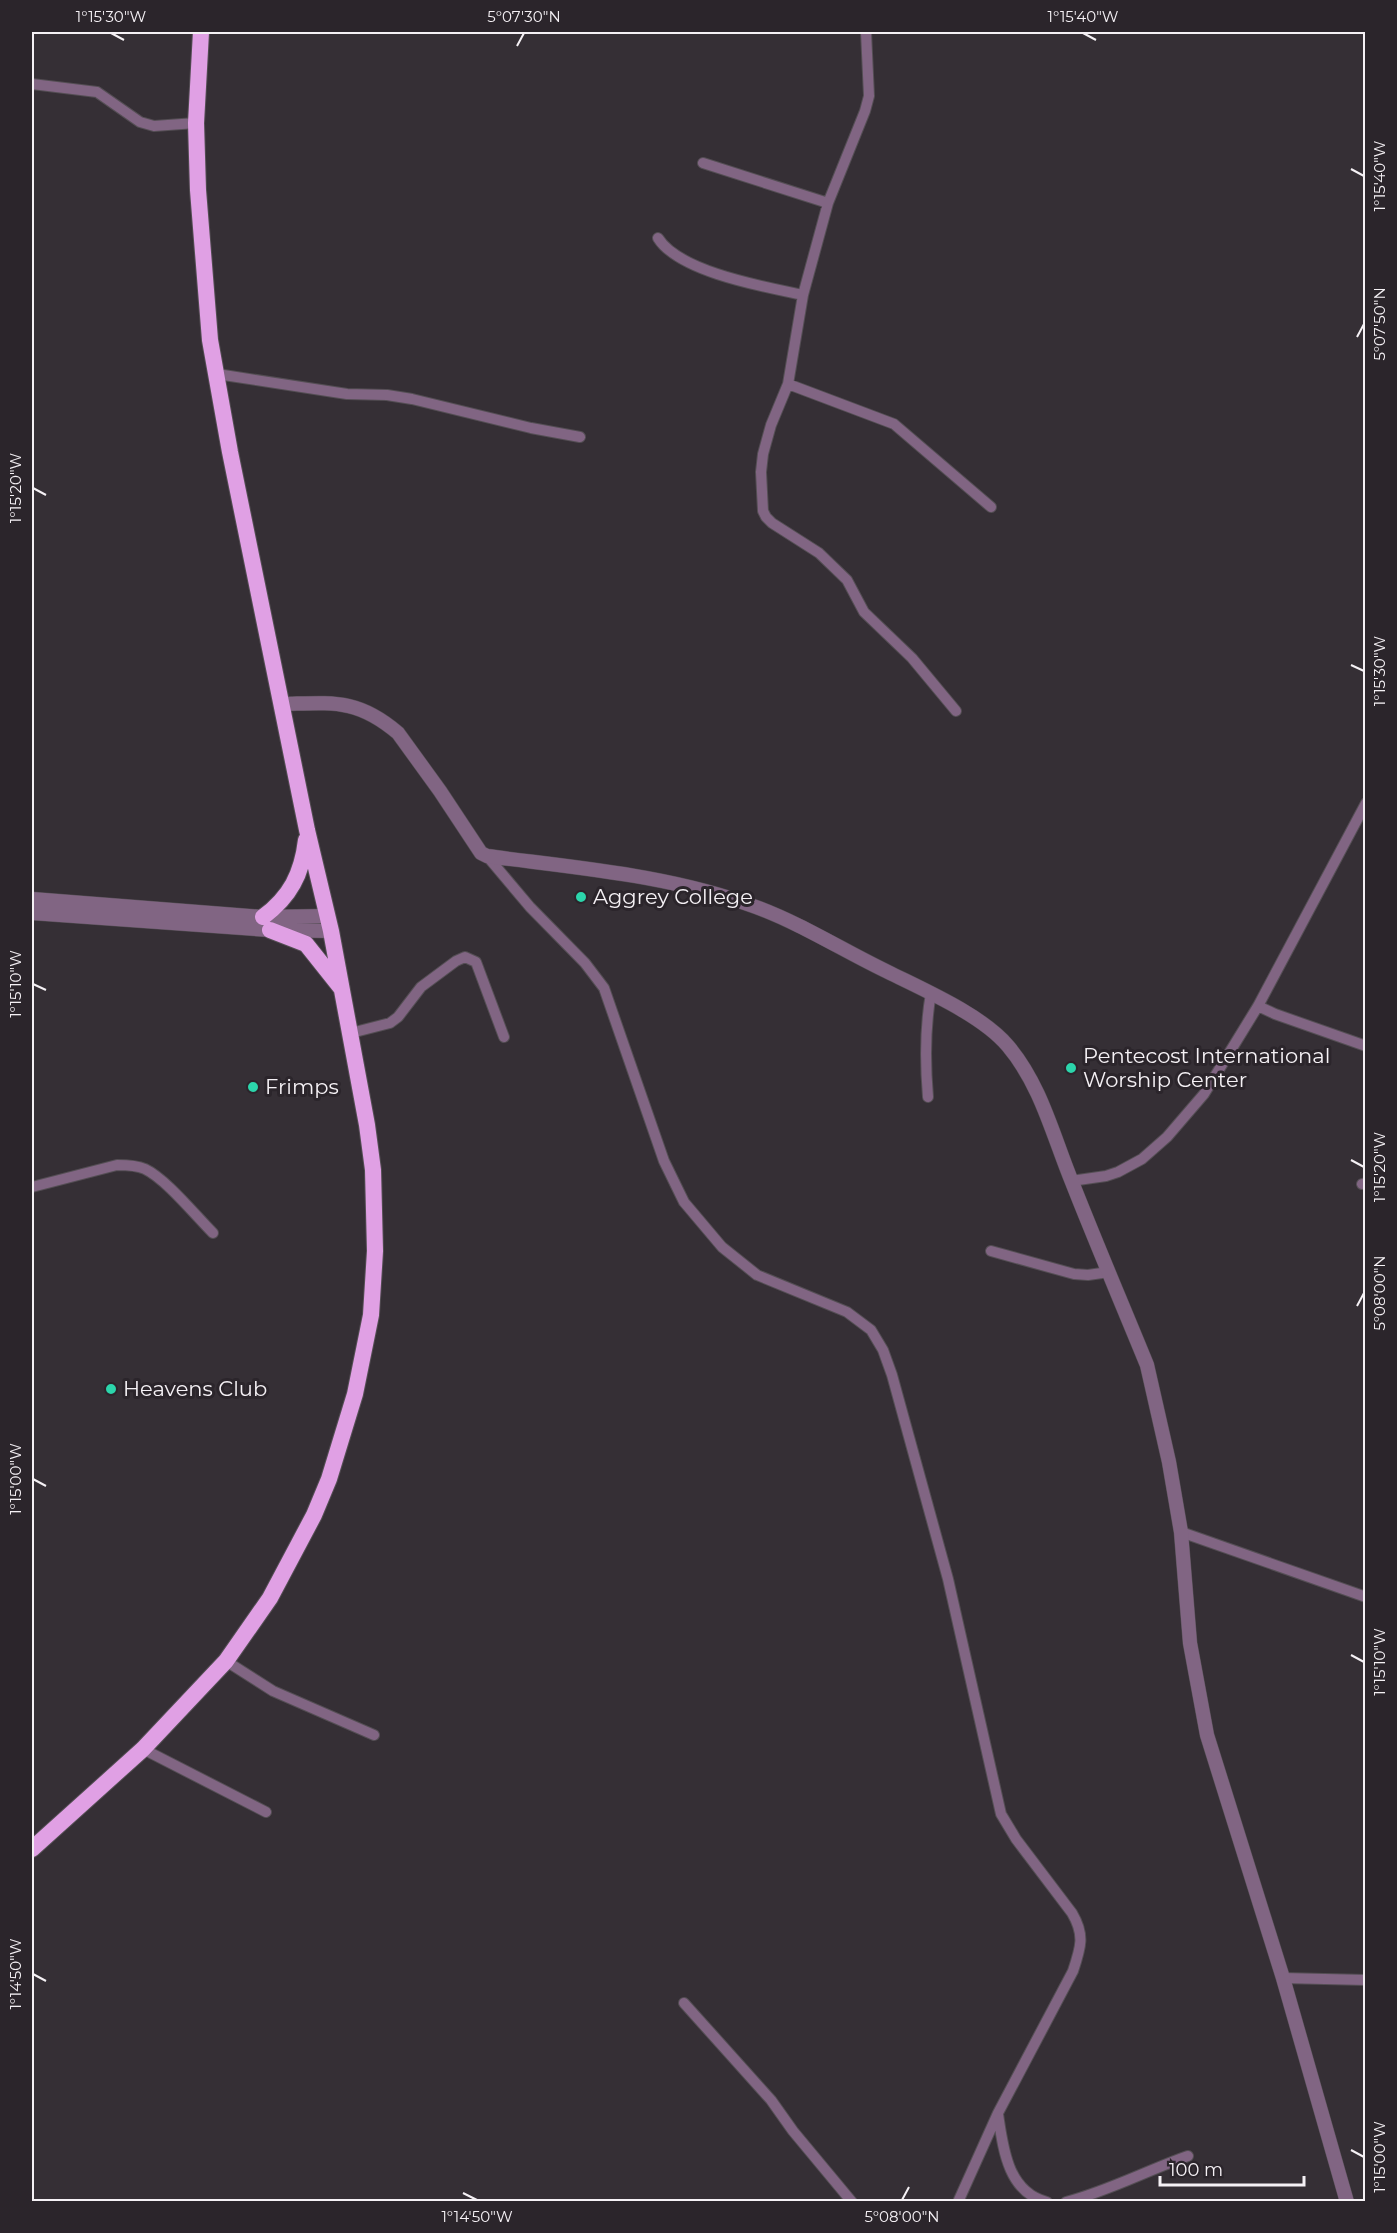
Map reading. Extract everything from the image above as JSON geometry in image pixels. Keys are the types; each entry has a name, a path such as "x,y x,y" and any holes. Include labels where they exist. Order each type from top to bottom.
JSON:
{"highway":[{"path":"32,1849 143,1749 226,1661 270,1598 314,1515 329,1479 355,1394 371,1315 375,1251 373,1170 351,1033 230,452 210,340 204,286 196,123 201,32"},
{"path":"307,830 304,857 297,875 266,923 306,944 341,988"}],"street":[{"path":"866,32 869,96 866,111 828,203 803,295 788,384 771,425 763,454 762,492 766,517 819,553 847,580 864,612 912,658 956,711"},
{"path":"32,84 97,92 140,122 154,126 196,123"},
{"path":"703,163 828,203"},
{"path":"658,238 664,249 727,278 803,295"},
{"path":"217,374 347,394 387,395 412,399 531,428 580,437"},
{"path":"788,384 894,424 991,507"},
{"path":"282,704 329,702 346,704 367,711 398,733 478,849 585,963 604,988 664,1161 679,1192 694,1215 722,1247 742,1264 758,1275 847,1312 871,1330 884,1350 948,1579 1001,1814 1022,1849 1072,1913 1079,1925 1081,1935 1080,1950 1073,1971 998,2113 958,2202"},
{"path":"1071,1181 1118,1172 1142,1159 1167,1137 1204,1094 1258,1006 1365,803"},
{"path":"487,856 560,864 672,882 773,914 931,993 976,1020 1008,1046 1035,1087 1154,1390 1181,1532 1190,1643 1207,1735 1283,1978 1347,2202"},
{"path":"32,899 266,923"},
{"path":"32,913 156,921 329,923"},
{"path":"351,1033 390,1023 398,1017 421,987 465,957 476,962 504,1037"},
{"path":"928,1097 927,1019 931,993"},
{"path":"1258,1006 1294,1022 1365,1046"},
{"path":"32,1187 117,1165 144,1168 156,1176 213,1233"},
{"path":"991,1251 1074,1274 1109,1272"},
{"path":"1181,1532 1365,1597"},
{"path":"226,1661 273,1691 374,1735"},
{"path":"143,1749 266,1812"},
{"path":"1283,1978 1365,1980"},
{"path":"684,2003 771,2100 793,2131 852,2202"},
{"path":"998,2113 1005,2160 1014,2178 1029,2193 1047,2202"},
{"path":"1066,2202 1089,2196 1188,2156"}],"place":[{"name":"Aggrey College","path":"581,897"},
{"name":"Pentecost International Worship Center","path":"1071,1068"},
{"name":"Frimps","path":"253,1087"},
{"name":"Heavens Club","path":"111,1389"}]}
